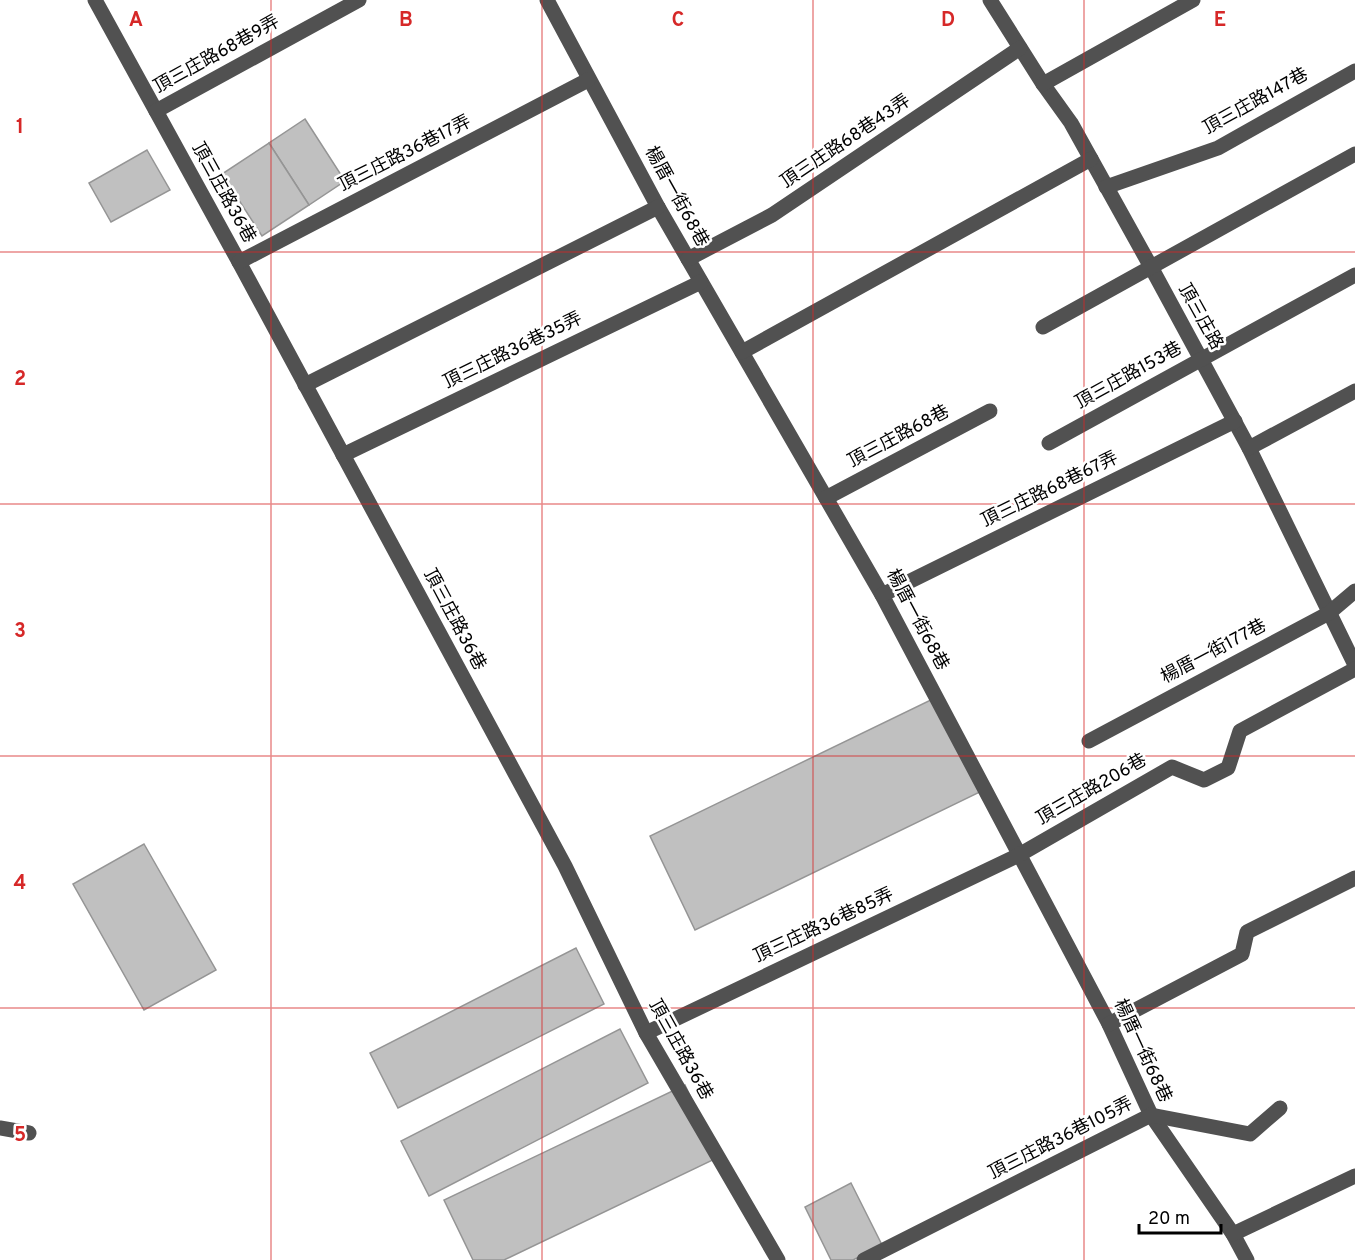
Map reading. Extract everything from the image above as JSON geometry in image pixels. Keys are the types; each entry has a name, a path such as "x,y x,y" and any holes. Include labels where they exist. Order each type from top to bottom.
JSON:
{"street":[{"name":"頂三庄路36巷","path":"95,0 565,866 646,1032 778,1260"},
{"name":"頂三庄路68巷9弄","path":"156,111 359,0"},
{"name":"楊厝一街68巷","path":"547,0 658,207 882,595 1109,1024 1151,1115 1233,1234 1247,1260"},
{"name":"頂三庄路","path":"990,0 1043,84 1071,123 1201,358 1249,448 1355,667"},
{"path":"1043,84 1193,0"},
{"name":"頂三庄路68巷43弄","path":"688,259 772,215 1020,48"},
{"name":"頂三庄路147巷","path":"1106,187 1218,148 1355,70"},
{"name":"頂三庄路36巷17弄","path":"239,262 588,80"},
{"path":"1043,327 1355,154"},
{"path":"742,352 1091,159"},
{"path":"305,385 658,207"},
{"name":"頂三庄路153巷","path":"1049,443 1355,275"},
{"name":"頂三庄路36巷35弄","path":"343,456 701,282"},
{"path":"1249,448 1355,391"},
{"name":"頂三庄路68巷","path":"826,498 990,411"},
{"name":"頂三庄路68巷67弄","path":"882,595 1235,421"},
{"name":"楊厝一街177巷","path":"1089,741 1329,612 1355,591"},
{"name":"頂三庄路206巷","path":"1018,855 1172,767 1204,780 1228,768 1240,731 1355,667"},
{"name":"頂三庄路36巷85弄","path":"646,1032 1018,855"},
{"path":"1109,1024 1242,954 1246,932 1355,878"},
{"name":"頂三庄路36巷105弄","path":"864,1260 1151,1115 1250,1134 1280,1108"},
{"path":"0,1128 29,1133"},
{"path":"1233,1234 1355,1176"}],"building":[{"path":"305,119 345,181 309,205 269,143"},
{"path":"269,143 309,205 262,236 222,174"},
{"path":"147,150 170,190 111,222 89,183"},
{"path":"939,696 984,790 695,930 650,836"},
{"path":"144,844 216,970 144,1010 73,884"},
{"path":"576,948 604,1004 398,1108 370,1053"},
{"path":"620,1029 648,1083 429,1196 401,1141"},
{"path":"685,1085 719,1157 504,1260 473,1260 444,1200"},
{"path":"851,1183 882,1245 853,1260 831,1260 805,1207"}]}
